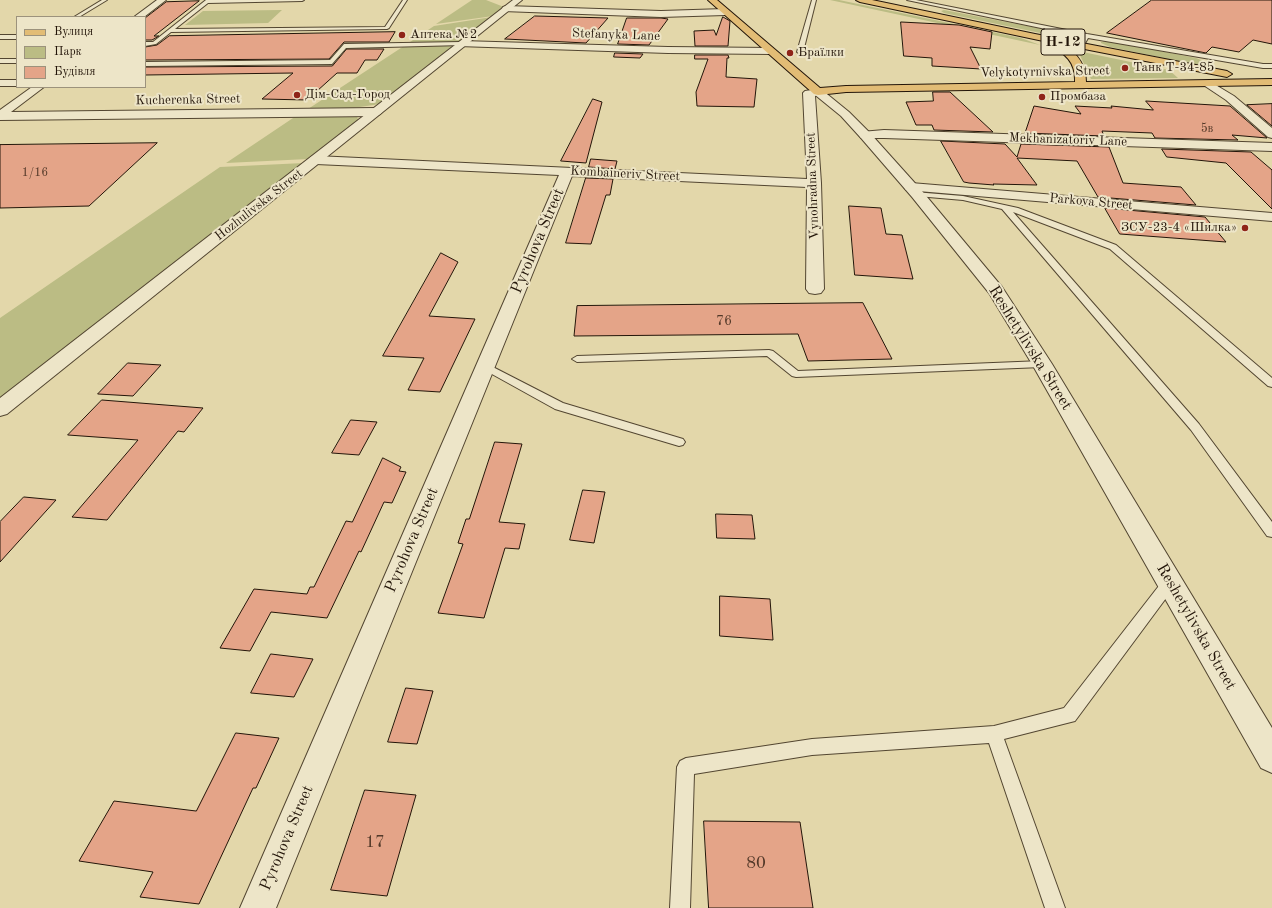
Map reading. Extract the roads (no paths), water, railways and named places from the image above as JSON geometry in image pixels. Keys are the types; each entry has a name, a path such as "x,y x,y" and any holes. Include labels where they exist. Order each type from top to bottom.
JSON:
{"main road":[{"name":"Reshetylivska Street","path":"712,0 818,92"},
{"name":"Н-12","path":"860,0 1035,37 1270,82"},
{"path":"1035,37 1061,48 1074,58 1081,70 1080,86"},
{"name":"Velykotyrnivska Street","path":"818,92 874,89 1270,82"}],"street":[{"path":"139,16 162,0"},
{"path":"512,5 661,14 725,12"},
{"name":"Hozhulivska Street","path":"0,409 512,5"},
{"name":"Stefanyka Lane","path":"461,44 668,50 771,51"},
{"path":"0,83 16,83"},
{"path":"1209,84 1225,94 1272,134"},
{"name":"Kucherenka Street","path":"0,116 38,88"},
{"name":"Reshetylivska Street","path":"818,92 845,114 865,135 914,190 996,291 1042,364 1272,757"},
{"name":"Vynohradna Street","path":"815,289 814,183 809,93 818,92"},
{"name":"Kucherenka Street","path":"0,116 376,112"},
{"name":"Mekhanizatoriv Lane","path":"865,135 892,134 1272,147"},
{"name":"Kombaineriv Street","path":"316,160 814,183"},
{"name":"Pyrohova Street","path":"258,908 567,172"},
{"name":"Parkova Street","path":"914,190 1272,217"}],"lane":[{"path":"78,16 105,0"},
{"path":"146,44 154,44 208,1 302,0"},
{"path":"169,32 387,28 405,0"},
{"path":"800,52 814,0"},
{"path":"909,0 1087,36 1263,66 1272,66"},
{"path":"967,12 980,9"},
{"path":"1021,18 1025,23"},
{"path":"1081,46 1087,36"},
{"path":"0,37 16,37"},
{"path":"146,64 332,62 344,46 461,44"},
{"path":"0,61 16,61"},
{"path":"914,190 962,198 1015,210 1113,247 1272,384"},
{"path":"1005,208 1195,428 1272,532"},
{"path":"577,359 769,353 796,374 1042,364"},
{"path":"485,366 559,406 679,442"},
{"path":"680,908 686,767 812,747 994,734 1069,715 1170,582"},
{"path":"994,734 1055,908"}],"place":[{"name":"Аптека №2","path":"402,35"},
{"name":"Браїлки","path":"790,53"},
{"name":"Танк Т-34-85","path":"1125,68"},
{"name":"Дім-Сад-Город","path":"297,95"},
{"name":"Промбаза","path":"1042,97"},
{"name":"ЗСУ-23-4 «Шилка»","path":"1245,228"}]}
